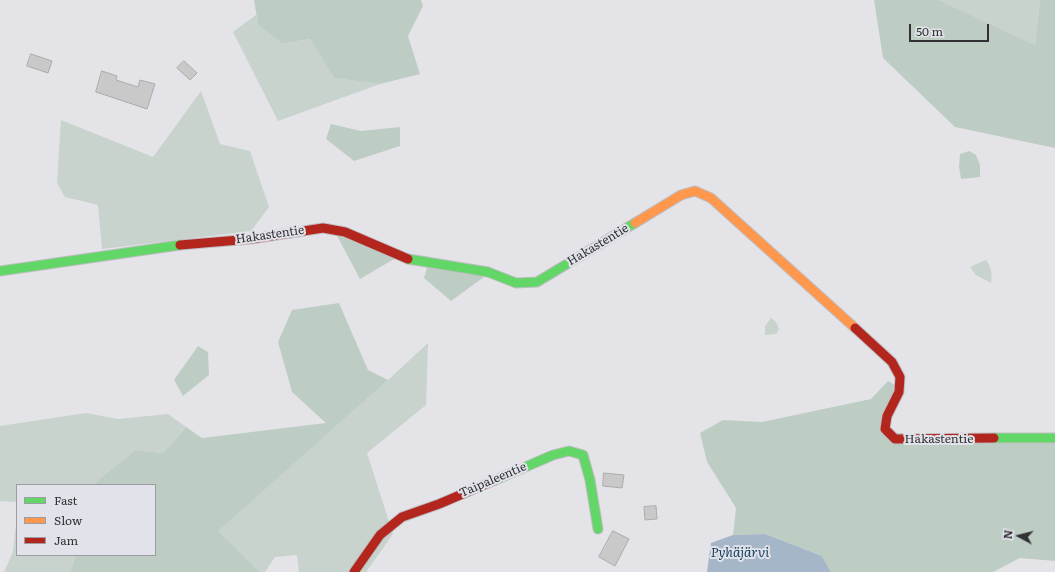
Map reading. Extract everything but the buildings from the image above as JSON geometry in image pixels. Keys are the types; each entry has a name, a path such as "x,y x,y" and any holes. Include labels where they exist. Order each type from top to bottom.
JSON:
{"street":[{"name":"Hakastentie","path":"0,271 196,243 251,239 323,228 345,232 404,259 488,272 516,283 537,282 681,195 695,191 711,198 892,362 900,377 899,392 887,416 885,429 895,439 1055,438"},
{"name":"Taipaleentie","path":"354,572 380,535 402,517 439,504 552,455 569,451 583,455 590,480 598,529"}],"shaded area":[{"path":"254,0 421,0 423,6 408,36 420,74 380,84 334,78 310,39 282,44 258,25"},
{"path":"874,0 938,0 1035,45 1040,0 1055,0 1055,148 955,127 883,58"},
{"path":"938,0 1040,0 1035,45 941,2"},
{"path":"256,15 258,25 282,44 310,39 334,78 380,84 278,121 233,32"},
{"path":"201,91 220,144 250,151 269,207 251,231 102,249 98,205 65,197 57,183 61,120 153,157"},
{"path":"331,124 361,131 400,127 400,146 354,161 326,139"},
{"path":"969,151 976,155 980,165 980,177 961,179 959,167 960,154"},
{"path":"335,232 401,255 360,279"},
{"path":"986,260 991,271 991,283 976,275 970,267"},
{"path":"429,261 484,277 451,301 424,278"},
{"path":"339,303 368,370 388,380 218,531 260,572 70,572 76,556 156,556 156,484 93,484 135,450 163,453 186,427 202,438 326,423 292,392 278,342 292,310"},
{"path":"771,318 776,322 779,329 776,334 765,335 765,326"},
{"path":"428,343 426,405 367,453 393,534 366,572 299,572 297,555 275,557 265,572 260,572 217,531"},
{"path":"198,346 208,352 209,375 183,396 174,380"},
{"path":"888,381 895,385 881,432 1055,442 1055,561 1020,558 993,572 831,572 822,556 765,534 733,535 736,508 707,462 700,433 723,420 762,422 871,399"},
{"path":"86,413 118,419 168,414 186,427 163,453 135,450 93,484 16,484 16,502 0,501 0,426"},
{"path":"16,524 16,556 76,556 70,572 4,572 13,552"}],"water":[{"name":"Pyhäjärvi","path":"765,534 822,556 831,572 707,572 711,543 733,535"}],"traffic: fast":[{"path":"408,259 488,272 516,283 537,282 635,223"},
{"path":"0,271 180,245"},
{"path":"994,438 1055,438"},
{"path":"493,481 553,455 569,451 583,455 590,480 598,529"}],"traffic: slow":[{"path":"635,223 681,195 695,191 711,198 855,328"}],"traffic: jam":[{"path":"180,245 251,239 323,228 345,232 408,259"},
{"path":"855,328 892,362 900,377 899,392 887,416 885,429 895,439 994,438"},
{"path":"354,572 380,535 402,517 439,504 493,481"}]}
